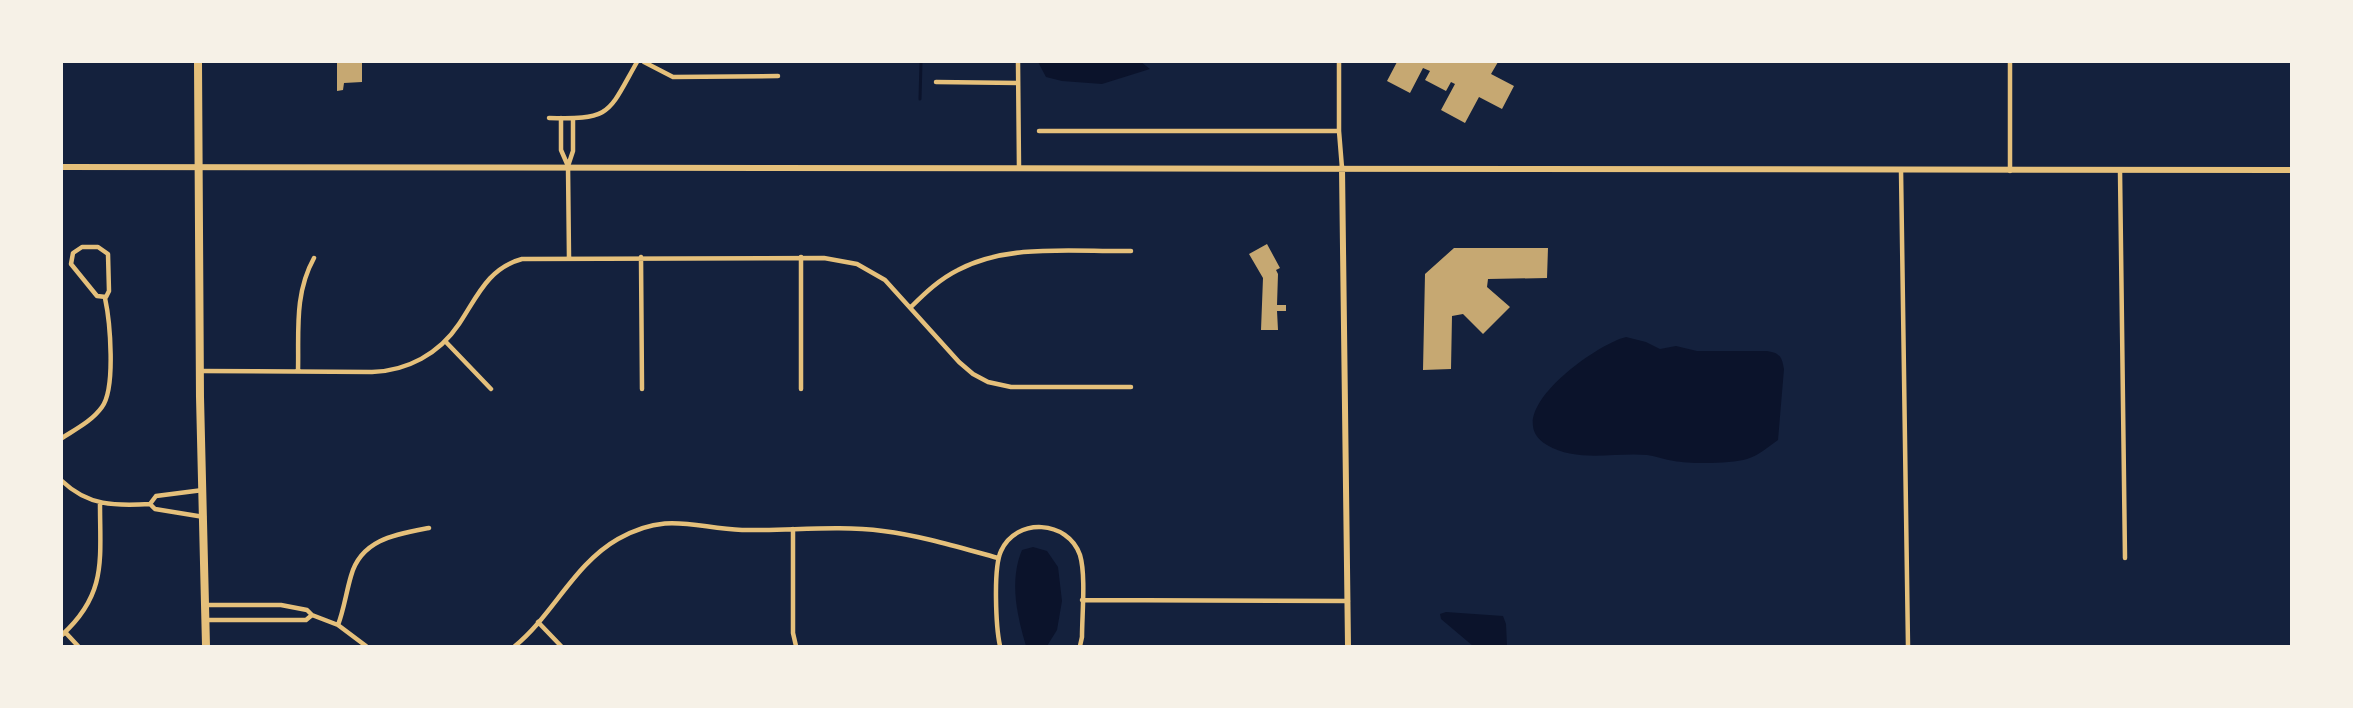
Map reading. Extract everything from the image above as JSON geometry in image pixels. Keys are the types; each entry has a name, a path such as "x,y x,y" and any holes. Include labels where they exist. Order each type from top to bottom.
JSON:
{"main road":[{"path":"198,62 200,370 206,646"}],"street":[{"path":"549,118 588,118 605,111 613,103 637,62"},
{"path":"644,62 673,77 778,76"},
{"path":"1018,62 1018,168"},
{"path":"1339,62 1348,646"},
{"path":"2010,62 2010,171"},
{"path":"936,82 1018,83"},
{"path":"561,118 561,150 568,166"},
{"path":"569,257 568,166 573,151 573,118"},
{"path":"1039,131 1339,131"},
{"path":"62,167 2292,170"},
{"path":"1901,170 1908,646"},
{"path":"2120,171 2125,558"},
{"path":"62,438 95,416 103,406 108,394 109,318 105,298 109,291 108,254 98,246 79,248 72,256 71,264 97,296 105,298"},
{"path":"911,307 932,286 950,274 990,257 1025,252 1131,251"},
{"path":"641,257 642,389"},
{"path":"200,370 298,372 389,370 418,361 433,352 458,326 485,282 500,268 522,259 801,257 834,259 863,267 885,280 959,362 973,374 988,382 1011,387 1131,387"},
{"path":"801,257 801,389"},
{"path":"298,372 299,300 304,278 314,258"},
{"path":"445,341 491,389"},
{"path":"62,482 79,495 100,504 114,506 150,504 155,509 204,517"},
{"path":"150,504 156,496 204,490"},
{"path":"78,646 63,634 84,612 97,584 100,566 100,504"},
{"path":"515,646 598,553 619,538 640,529 674,522 742,530 856,529 896,533 999,558"},
{"path":"1000,646 998,633 999,558 1007,541 1025,529 1042,526 1059,531 1075,545 1080,557 1082,600 1080,646"},
{"path":"338,625 346,603 351,576 362,555 390,535 429,528"},
{"path":"793,529 793,633 796,646"},
{"path":"1082,600 1348,601"},
{"path":"205,605 281,605 307,610 312,615 338,625 366,646"},
{"path":"205,620 306,620 312,615"},
{"path":"538,622 561,646"}],"water":[{"path":"1038,62 1141,62 1150,69 1102,84 1062,81 1046,77"},
{"path":"1626,337 1646,342 1660,349 1676,346 1697,351 1767,351 1778,354 1784,369 1778,440 1759,454 1747,459 1710,463 1681,462 1635,454 1596,456 1571,454 1547,445 1535,432 1534,416 1542,399 1574,366 1612,342"},
{"path":"1033,547 1047,551 1058,567 1062,601 1057,630 1047,646 1026,646 1017,611 1015,586 1018,562 1022,550"},
{"path":"1446,612 1503,616 1506,624 1507,646 1473,646 1441,619 1440,614"}],"building":[{"path":"337,62 362,62 362,82 344,83 343,90 337,91"},
{"path":"1397,62 1498,62 1491,74 1514,86 1502,109 1479,97 1465,123 1441,110 1455,84 1451,82 1446,91 1425,80 1430,71 1423,68 1410,93 1387,81"},
{"path":"1267,244 1280,268 1276,270 1278,274 1277,305 1286,305 1286,311 1277,311 1278,330 1261,330 1263,278 1249,254"},
{"path":"1454,248 1548,248 1547,278 1488,279 1487,287 1510,307 1483,334 1463,314 1452,316 1451,369 1423,370 1425,274"}],"waterway":[{"path":"920,99 921,62"}]}
